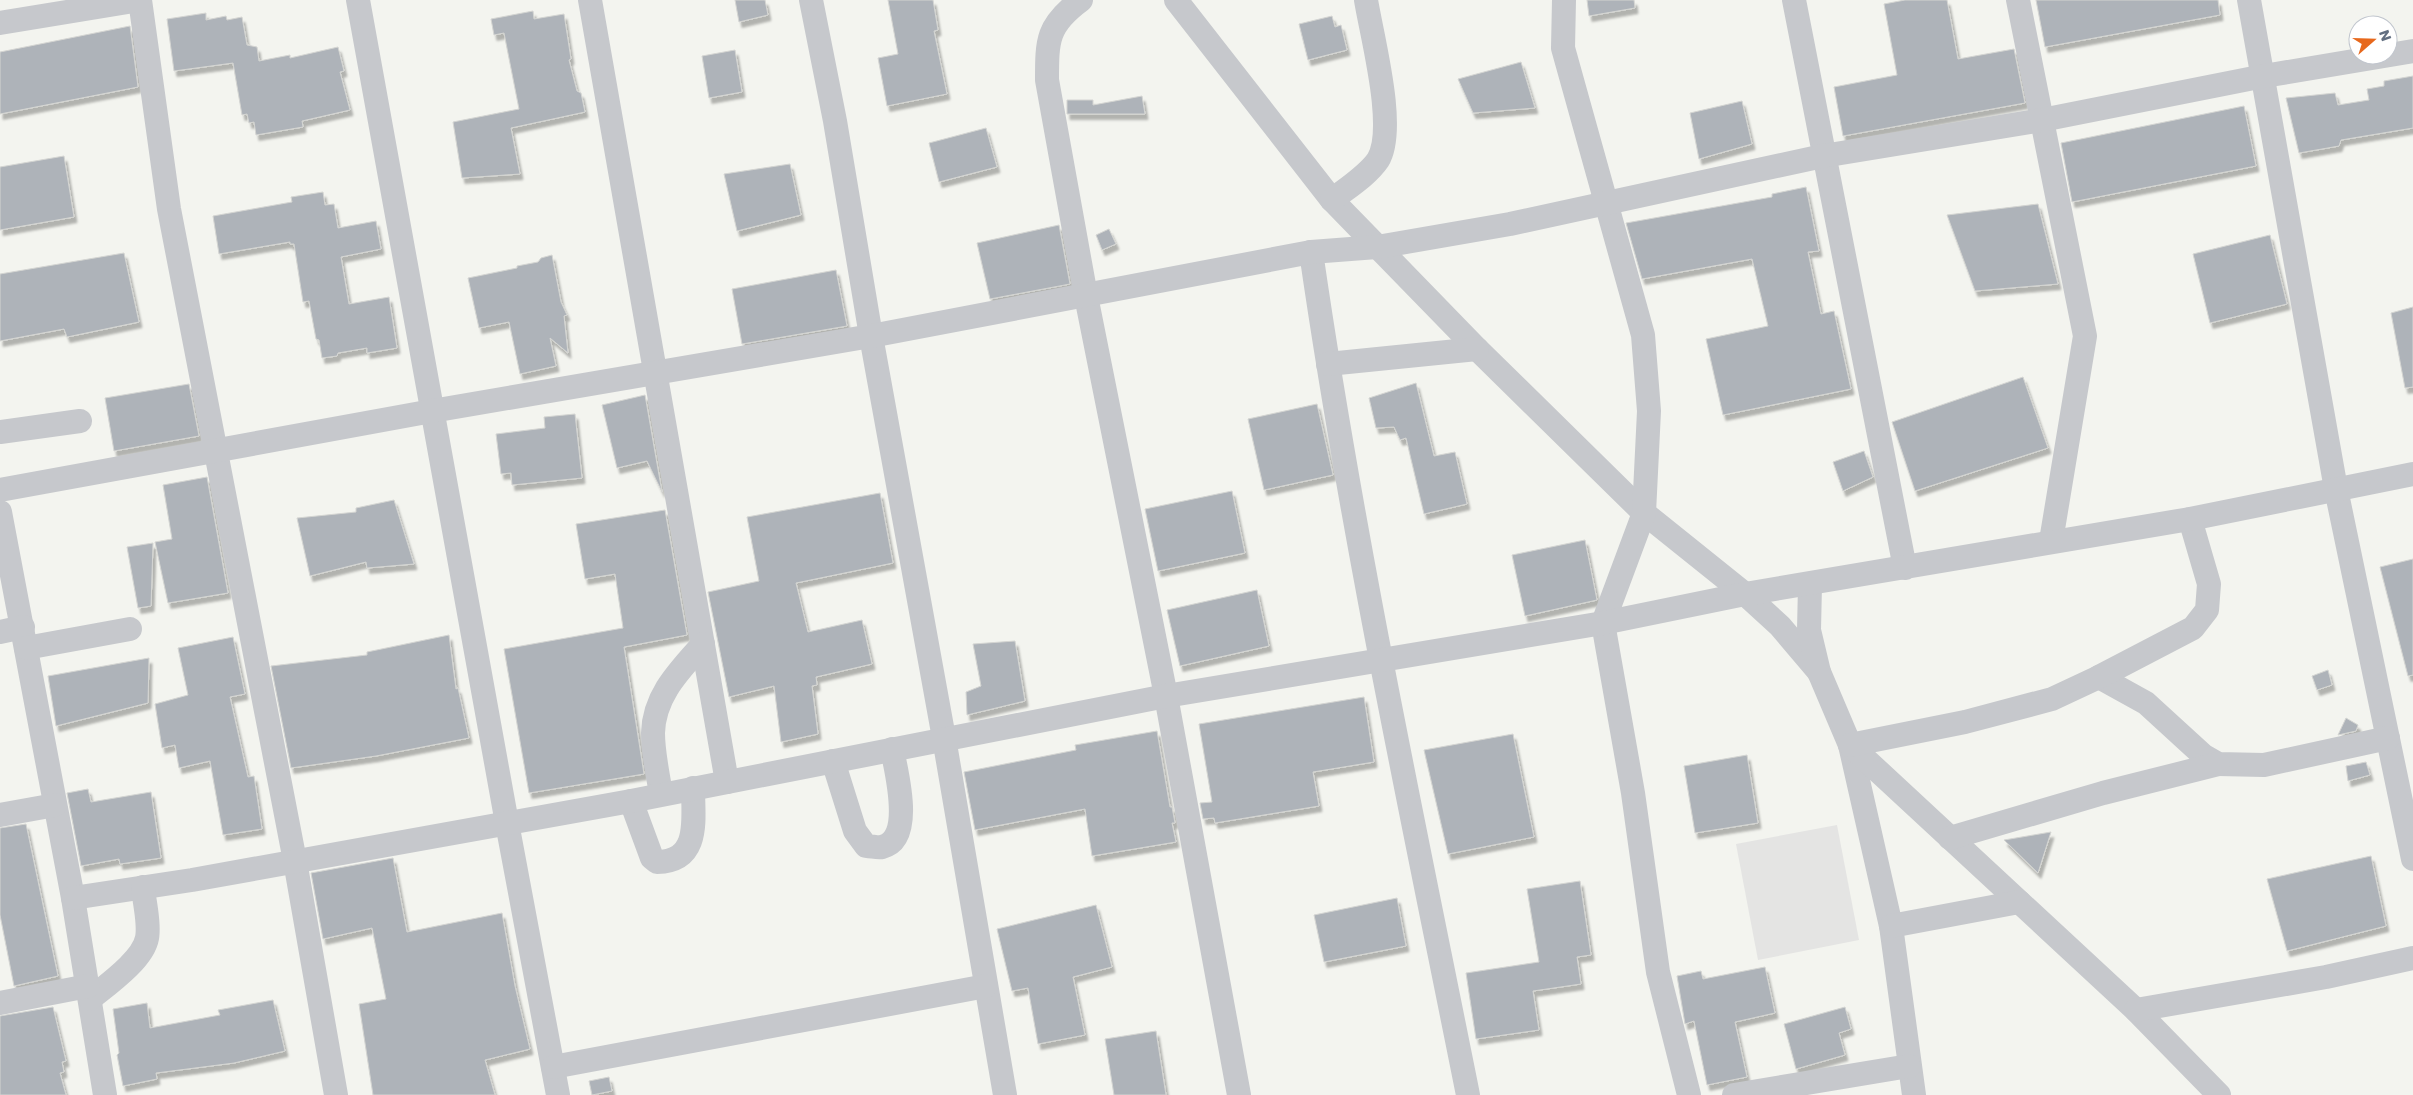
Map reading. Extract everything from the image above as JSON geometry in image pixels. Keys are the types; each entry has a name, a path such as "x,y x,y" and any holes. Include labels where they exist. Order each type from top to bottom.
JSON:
{"street":[{"path":"0,23 140,0 169,209 295,861 336,1095"},
{"path":"358,0 506,823 558,1095"},
{"path":"590,0 728,782"},
{"path":"811,0 835,121 871,336 944,738 1005,1095"},
{"path":"1081,0 1069,9 1051,31 1047,52 1047,80 1086,296 1166,696 1239,1095"},
{"path":"1176,0 1332,200 1477,349 1644,513 1745,594 1780,626 1819,672"},
{"path":"1332,200 1364,175 1378,160 1385,144 1384,106 1366,0"},
{"path":"1564,0 1563,48 1643,335 1648,411 1644,513 1603,623 1632,793 1658,972 1689,1095"},
{"path":"1794,0 1905,568"},
{"path":"2018,0 2085,336 2051,541"},
{"path":"2249,0 2336,489 2413,859"},
{"path":"0,490 432,411 871,336 1311,252 1377,247 1510,224 1823,156 2042,120 2264,76 2413,51"},
{"path":"1311,252 1328,364 1382,661 1468,1095"},
{"path":"1328,364 1477,349"},
{"path":"0,432 80,421"},
{"path":"73,898 295,861 631,801 944,738 1166,696 1603,623 1745,594 2190,519 2413,474"},
{"path":"0,512 16,636 55,805 73,898 105,1095"},
{"path":"1850,745 1965,722 2052,698 2099,677 2193,628 2207,610 2208,584 2190,519"},
{"path":"1810,584 1809,630 1819,672 1850,745 1891,926 1914,1095"},
{"path":"16,636 130,630"},
{"path":"661,794 653,733 657,705 673,677 703,644"},
{"path":"2099,677 2146,703 2204,756 2218,764"},
{"path":"1950,838 2103,793 2218,764 2264,765 2388,738"},
{"path":"1850,745 2136,1010 2219,1095"},
{"path":"833,760 855,831 866,846 882,847 894,840 902,819 900,791 892,749"},
{"path":"631,801 652,858 657,862 664,862 681,855 690,844 693,832 693,788"},
{"path":"0,815 55,805"},
{"path":"0,1003 89,993 122,972 144,947 148,936 143,887"},
{"path":"1891,926 2019,902"},
{"path":"2136,1010 2326,977 2413,958"},
{"path":"553,1067 986,986"},
{"path":"1734,1095 1909,1066"}],"shaded area":[{"path":"1837,825 1859,940 1758,960 1736,844"}],"building":[{"path":"735,0 765,0 768,15 739,22"},
{"path":"888,0 933,0 938,30 934,31 947,94 887,106 878,58 898,54"},
{"path":"1587,0 1634,0 1635,8 1589,16"},
{"path":"1905,0 1947,0 1958,59 2014,49 2025,103 1843,136 1834,87 1897,75 1884,4"},
{"path":"2036,0 2218,0 2220,15 2045,47"},
{"path":"533,11 534,19 564,14 571,59 569,60 577,91 581,93 585,112 511,128 520,174 462,178 453,122 519,109 504,33 494,35 491,19"},
{"path":"206,13 206,20 226,16 227,20 242,17 247,45 257,47 259,61 290,55 290,58 338,47 344,71 340,72 350,110 302,121 303,127 256,135 254,122 249,123 247,114 242,115 233,63 174,71 167,19"},
{"path":"1332,16 1335,27 1341,25 1347,50 1308,60 1299,24"},
{"path":"130,26 138,87 0,114 0,52"},
{"path":"735,50 742,92 709,98 702,56"},
{"path":"1521,62 1535,108 1473,113 1458,79"},
{"path":"2413,76 2413,128 2341,140 2339,146 2299,153 2286,98 2335,93 2338,105 2369,100 2367,89 2384,86 2384,81"},
{"path":"1142,96 1145,114 1067,114 1067,100 1093,100 1093,105"},
{"path":"1742,101 1752,144 1699,159 1690,113"},
{"path":"2244,106 2256,166 2072,202 2061,143"},
{"path":"986,128 997,167 939,182 929,143"},
{"path":"64,156 74,217 0,230 0,167"},
{"path":"790,164 801,215 737,231 724,174"},
{"path":"1806,187 1819,251 1808,252 1821,314 1834,311 1851,389 1723,415 1706,339 1768,326 1752,259 1642,279 1626,223 1772,197 1772,194"},
{"path":"323,192 325,205 334,204 338,228 376,221 381,249 341,257 349,304 389,297 397,348 367,353 367,348 322,358 319,340 316,339 309,301 303,302 294,244 290,244 290,242 219,254 213,216 292,202 291,197"},
{"path":"2038,204 2058,284 1975,291 1947,215"},
{"path":"1059,225 1070,284 990,299 977,243"},
{"path":"1109,229 1116,244 1102,250 1096,235"},
{"path":"2270,235 2287,304 2210,323 2193,254"},
{"path":"124,253 139,322 67,337 64,329 0,341 0,274"},
{"path":"552,255 561,302 567,315 564,316 568,353 550,338 556,366 520,374 509,322 479,328 468,278 517,268 517,266 538,262 541,258"},
{"path":"836,270 847,326 742,344 732,289"},
{"path":"2413,307 2413,387 2405,388 2391,313"},
{"path":"2023,377 2048,448 1915,491 1892,422"},
{"path":"1416,383 1434,456 1455,452 1467,504 1424,514 1406,438 1400,440 1394,427 1376,428 1369,398"},
{"path":"189,384 199,436 114,451 105,398"},
{"path":"645,395 662,492 647,461 617,468 602,405"},
{"path":"1317,404 1333,475 1264,490 1248,419"},
{"path":"575,414 582,478 512,485 511,473 501,474 496,434 545,428 544,417"},
{"path":"1864,451 1873,477 1843,491 1833,462"},
{"path":"207,477 228,593 168,603 155,542 172,539 163,485"},
{"path":"1232,491 1245,553 1158,571 1145,509"},
{"path":"880,493 893,563 796,583 808,632 862,620 872,664 816,677 817,685 812,686 818,734 781,742 774,686 729,697 708,592 759,581 747,517"},
{"path":"394,500 414,564 367,568 366,562 310,576 297,518 356,512 356,508"},
{"path":"665,510 687,635 624,647 644,774 529,793 504,649 623,628 615,574 585,579 576,524"},
{"path":"1585,540 1597,600 1525,616 1512,555"},
{"path":"153,543 151,606 138,608 127,547"},
{"path":"2413,559 2413,675 2408,676 2380,567"},
{"path":"1257,590 1269,646 1180,666 1167,610"},
{"path":"449,635 456,689 458,688 469,738 376,756 291,768 271,666 367,655 367,652"},
{"path":"233,637 245,694 230,697 248,777 254,776 262,829 223,835 210,761 179,768 175,745 162,748 155,704 188,695 178,648"},
{"path":"1015,641 1025,701 967,715 966,692 981,686 973,644"},
{"path":"149,658 148,703 56,726 48,676"},
{"path":"2328,670 2332,685 2317,690 2312,676"},
{"path":"1364,697 1374,762 1313,772 1319,806 1215,823 1214,818 1203,819 1200,803 1212,802 1199,724"},
{"path":"2346,718 2358,725 2356,731 2338,735"},
{"path":"1157,731 1170,807 1172,807 1175,823 1172,823 1176,842 1092,856 1085,809 975,830 964,772 1076,750 1075,745"},
{"path":"1513,734 1534,837 1448,854 1424,750"},
{"path":"1747,755 1758,823 1695,833 1684,766"},
{"path":"2366,762 2370,775 2348,781 2346,766"},
{"path":"88,789 91,802 151,792 161,858 120,864 119,859 81,866 67,793"},
{"path":"26,824 58,976 14,986 0,915 0,828"},
{"path":"2051,832 2038,873 2004,840"},
{"path":"2371,856 2386,926 2287,951 2267,879"},
{"path":"393,858 407,932 502,913 515,986 530,1049 485,1060 495,1095 373,1095 359,1004 386,999 372,928 323,939 311,873"},
{"path":"1580,881 1591,955 1577,957 1581,984 1533,991 1539,1030 1476,1039 1466,973 1539,962 1527,889"},
{"path":"1397,898 1406,946 1324,962 1314,915"},
{"path":"1096,905 1112,967 1073,977 1085,1035 1038,1044 1028,988 1012,991 997,929"},
{"path":"1765,967 1775,1013 1735,1022 1747,1077 1707,1085 1694,1021 1685,1024 1677,976 1701,971 1703,979"},
{"path":"273,1000 285,1051 234,1063 156,1073 157,1079 123,1086 117,1055 119,1053 113,1009 147,1003 150,1028 220,1015 218,1010"},
{"path":"53,1007 66,1061 62,1062 64,1072 60,1073 66,1095 0,1095 0,1016"},
{"path":"1845,1007 1851,1029 1839,1033 1845,1055 1796,1069 1784,1024"},
{"path":"1156,1031 1166,1095 1114,1095 1105,1039"},
{"path":"609,1077 612,1091 592,1095 589,1081"}]}
